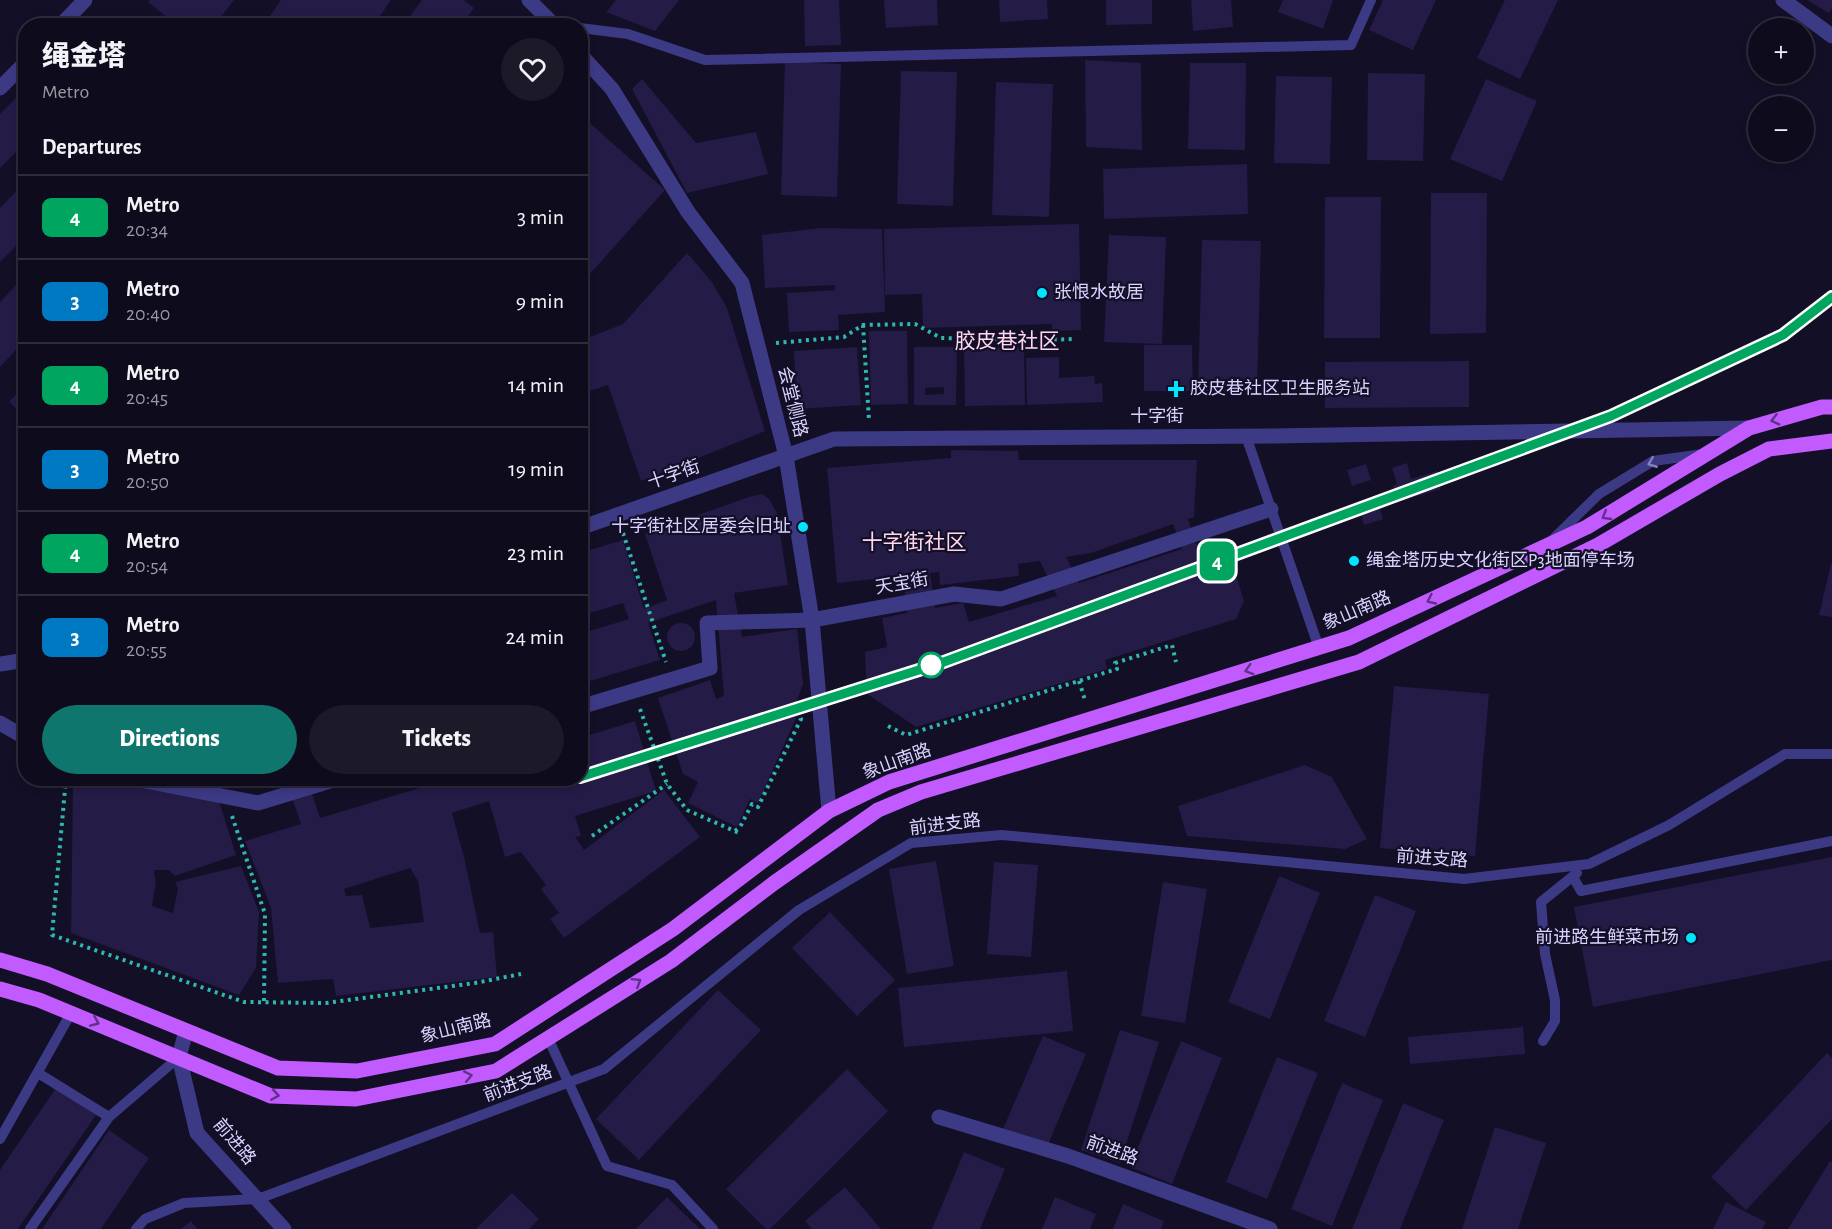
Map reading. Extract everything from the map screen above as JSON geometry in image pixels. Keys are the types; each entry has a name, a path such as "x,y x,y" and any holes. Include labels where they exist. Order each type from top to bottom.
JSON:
{"main road":[{"name":"象山南路","path":"0,960 47,974 278,1068 357,1071 495,1044 673,929 829,811 889,782 1349,638 1587,527 1749,428 1822,407 1832,407"},
{"name":"象山南路","path":"0,989 39,999 271,1096 356,1099 496,1071 671,961 774,883 878,810 932,789 1359,662 1598,545 1720,474 1769,449 1832,441"}],"street":[{"path":"68,18 85,0"},
{"path":"529,0 550,18"},
{"path":"1783,0 1832,36"},
{"name":"会堂侧路","path":"588,63 612,89 688,212 742,284 786,456 812,620 829,811"},
{"path":"0,88 18,70"},
{"name":"十字街","path":"588,525 834,439 1246,436 1749,428"},
{"name":"天宝街","path":"588,705 710,668 707,623 812,620 954,594 1001,599 1271,509"},
{"path":"0,664 18,661"},
{"path":"0,723 18,733"},
{"path":"168,786 258,803 314,786"},
{"name":"前进路","path":"186,1031 179,1057 197,1133 284,1229"},
{"name":"前进路","path":"939,1117 1068,1156 1269,1229"}],"lane":[{"path":"588,28 628,34 705,60 1351,45 1371,0"},
{"path":"1246,436 1318,648"},
{"path":"1544,548 1599,494 1653,461 1709,453"},
{"name":"前进支路","path":"136,1229 145,1219 184,1203 258,1199 604,1069 799,910 911,843 1002,836 1464,879 1589,864 1669,825 1785,754 1832,754"},
{"path":"1573,877 1581,891 1832,841"},
{"path":"1543,1041 1555,1021 1555,1000 1545,954 1541,902 1589,864"},
{"path":"0,1139 71,1013"},
{"path":"548,1038 607,1166 672,1185 713,1229"},
{"path":"30,1229 109,1117 179,1057"},
{"path":"38,1073 109,1117"}],"path":[{"path":"758,345 844,337 863,325 915,324 941,338 1075,339"},
{"path":"863,325 871,439"},
{"path":"616,515 672,680"},
{"path":"888,726 906,735 1117,669 1115,663 1172,645 1176,662"},
{"path":"633,691 667,784 687,810 737,832 752,804 758,807 801,719 797,714 800,705"},
{"path":"592,836 667,784"},
{"path":"65,786 52,935 244,1002 326,1003 507,979 521,974"},
{"path":"226,798 265,914 264,1002"}],"building":[{"path":"149,0 234,0 220,18 168,18 148,2"},
{"path":"281,0 391,0 379,18 269,18"},
{"path":"422,0 464,0 474,8 467,18 409,18"},
{"path":"616,0 679,0 655,31 606,12"},
{"path":"804,0 839,0 841,45 805,46"},
{"path":"884,0 937,0 938,25 886,28"},
{"path":"999,0 1047,0 1048,19 1000,22"},
{"path":"1106,0 1152,0 1152,24 1106,25"},
{"path":"1191,0 1231,0 1233,27 1193,31"},
{"path":"1283,0 1333,0 1323,29 1278,12"},
{"path":"1383,0 1436,0 1413,50 1369,30"},
{"path":"1505,0 1558,0 1520,79 1477,58"},
{"path":"1807,0 1832,0 1832,8 1829,13"},
{"path":"1085,60 1141,63 1142,150 1086,147"},
{"path":"785,62 841,64 837,197 781,195"},
{"path":"1190,63 1246,63 1245,150 1188,149"},
{"path":"901,71 957,72 953,206 897,204"},
{"path":"1368,73 1425,74 1423,161 1367,160"},
{"path":"1276,76 1332,77 1330,164 1274,163"},
{"path":"642,79 696,143 756,132 768,174 687,193 632,89"},
{"path":"1486,79 1537,101 1502,181 1450,159"},
{"path":"996,82 1053,84 1049,217 992,215"},
{"path":"18,96 18,150 0,168 0,114"},
{"path":"588,121 665,190 588,276"},
{"path":"1247,164 1248,214 1104,219 1103,169"},
{"path":"18,189 18,244 0,262 0,208"},
{"path":"1431,193 1487,193 1486,333 1430,334"},
{"path":"1325,197 1381,197 1380,338 1324,338"},
{"path":"1079,224 1081,330 1052,331 1052,324 923,328 922,294 885,295 884,229"},
{"path":"820,228 882,229 885,312 838,315 839,330 789,332 787,293 835,290 835,285 765,288 762,235"},
{"path":"1109,235 1166,237 1162,344 1104,342"},
{"path":"1202,240 1261,241 1257,392 1198,391"},
{"path":"687,253 712,282 727,308 765,431 641,481 608,385 588,391 588,338 623,324"},
{"path":"18,283 18,348 0,367 0,302"},
{"path":"869,331 907,331 908,404 871,405"},
{"path":"1144,345 1192,345 1193,391 1144,391"},
{"path":"857,347 861,405 797,409 794,351"},
{"path":"914,347 957,347 956,405 914,405","holes":["944,387 944,394 925,395 925,388"]},
{"path":"1024,347 1025,405 965,406 964,348"},
{"path":"1059,357 1059,378 1094,376 1095,384 1102,383 1103,402 1027,405 1026,358"},
{"path":"1469,361 1469,407 1325,408 1325,362"},
{"path":"18,392 18,410 9,402"},
{"path":"951,450 1018,451 1019,460 1197,460 1194,517 1188,519 1196,544 1214,538 1225,540 1244,601 1236,619 1105,660 1107,669 916,727 867,694 865,652 887,647 882,618 907,613 903,576 837,583 827,468 951,458","holes":["1173,524 1182,549 1079,583 1066,557 1091,553","1040,561 1057,596 969,622 963,603 935,608 930,573 939,572 940,585 1019,576 1018,564"]},
{"path":"1407,463 1411,479 1437,471 1441,489 1397,502 1393,486 1397,484 1392,468"},
{"path":"1366,464 1371,480 1352,486 1347,470"},
{"path":"762,494 769,499 777,513 788,585 734,593 742,637 797,629 803,684 791,716 796,718 758,803 750,799 737,827 688,803 698,782 683,774 658,698 710,680 716,699 724,696 716,600 648,623 660,660 588,682 588,632 629,619 623,603 588,614 588,551 623,540 644,609 667,600 645,534"},
{"path":"1378,504 1383,519 1364,525 1360,510"},
{"path":"1832,564 1832,617 1819,615"},
{"path":"681,623 691,627 695,637 691,647 681,651 671,647 667,637 671,627"},
{"path":"1394,686 1489,694 1475,856 1380,848"},
{"path":"635,721 656,791 575,816 581,836 575,837 584,850 664,790 700,837 564,938 550,919 559,913 541,889 546,885 521,852 505,857 489,801 452,813 480,933 493,932 497,977 336,996 333,979 278,983 271,908 245,841 301,824 288,786 310,786 320,818 426,786 588,786 588,736","holes":["410,868 418,881 424,922 370,928 362,895 346,896 344,889"]},
{"path":"1305,765 1332,777 1367,839 1345,849 1187,836 1178,806"},
{"path":"73,786 139,786 219,801 236,855 175,876 169,870 154,870 156,883 152,906 173,913 178,889 175,882 241,866 259,912 256,968 239,995 71,933"},
{"name":"前进路生鲜菜市场","path":"1832,857 1832,960 1593,1007 1574,907"},
{"path":"936,861 954,966 907,974 889,869"},
{"path":"994,862 1038,865 1031,957 987,954"},
{"path":"1279,876 1320,893 1270,1019 1228,1002"},
{"path":"1163,882 1207,889 1185,1023 1141,1016"},
{"path":"1375,895 1416,911 1365,1037 1324,1021"},
{"path":"830,912 895,980 857,1016 792,948"},
{"path":"1067,971 1073,1031 904,1047 898,988"},
{"path":"718,990 761,1030 639,1160 596,1119"},
{"path":"1523,1027 1525,1054 1410,1064 1408,1037"},
{"path":"1120,1030 1159,1042 1120,1163 1081,1150"},
{"path":"1043,1036 1086,1054 1047,1147 1003,1129"},
{"path":"1181,1041 1222,1058 1172,1184 1130,1167"},
{"path":"1827,1053 1832,1058 1832,1119 1746,1210 1711,1177"},
{"path":"1277,1057 1318,1073 1267,1199 1226,1182"},
{"path":"847,1069 888,1111 770,1229 766,1229 726,1189"},
{"path":"1342,1083 1383,1100 1332,1226 1291,1209"},
{"path":"56,1088 96,1115 18,1229 0,1229 0,1170"},
{"path":"1403,1103 1444,1120 1400,1229 1352,1229"},
{"path":"1495,1127 1546,1143 1518,1229 1462,1229"},
{"path":"109,1130 149,1158 101,1229 42,1229"},
{"path":"964,1152 1005,1169 980,1229 932,1229"},
{"path":"1830,1161 1832,1162 1832,1229 1788,1229"},
{"path":"845,1187 881,1229 812,1229 805,1221"},
{"path":"512,1193 539,1219 529,1229 476,1229"},
{"path":"667,1197 700,1229 636,1229"},
{"path":"1055,1197 1096,1214 1090,1229 1042,1229"},
{"path":"1726,1202 1766,1222 1762,1229 1713,1229"},
{"path":"1123,1204 1164,1221 1161,1229 1113,1229"},
{"path":"191,1221 197,1229 181,1229"}],"metro line":[{"name":"4","path":"588,774 941,663 1611,416 1783,335 1832,297"}],"place":[{"name":"张恨水故居","path":"1042,293"},
{"name":"胶皮巷社区卫生服务站","path":"1176,389"},
{"name":"十字街社区居委会旧址","path":"803,527"},
{"name":"绳金塔历史文化街区P3地面停车场","path":"1354,561"},
{"name":"前进路生鲜菜市场","path":"1691,938"}],"district":[{"name":"胶皮巷社区","path":"1007,341"},
{"name":"十字街社区","path":"914,542"}]}
